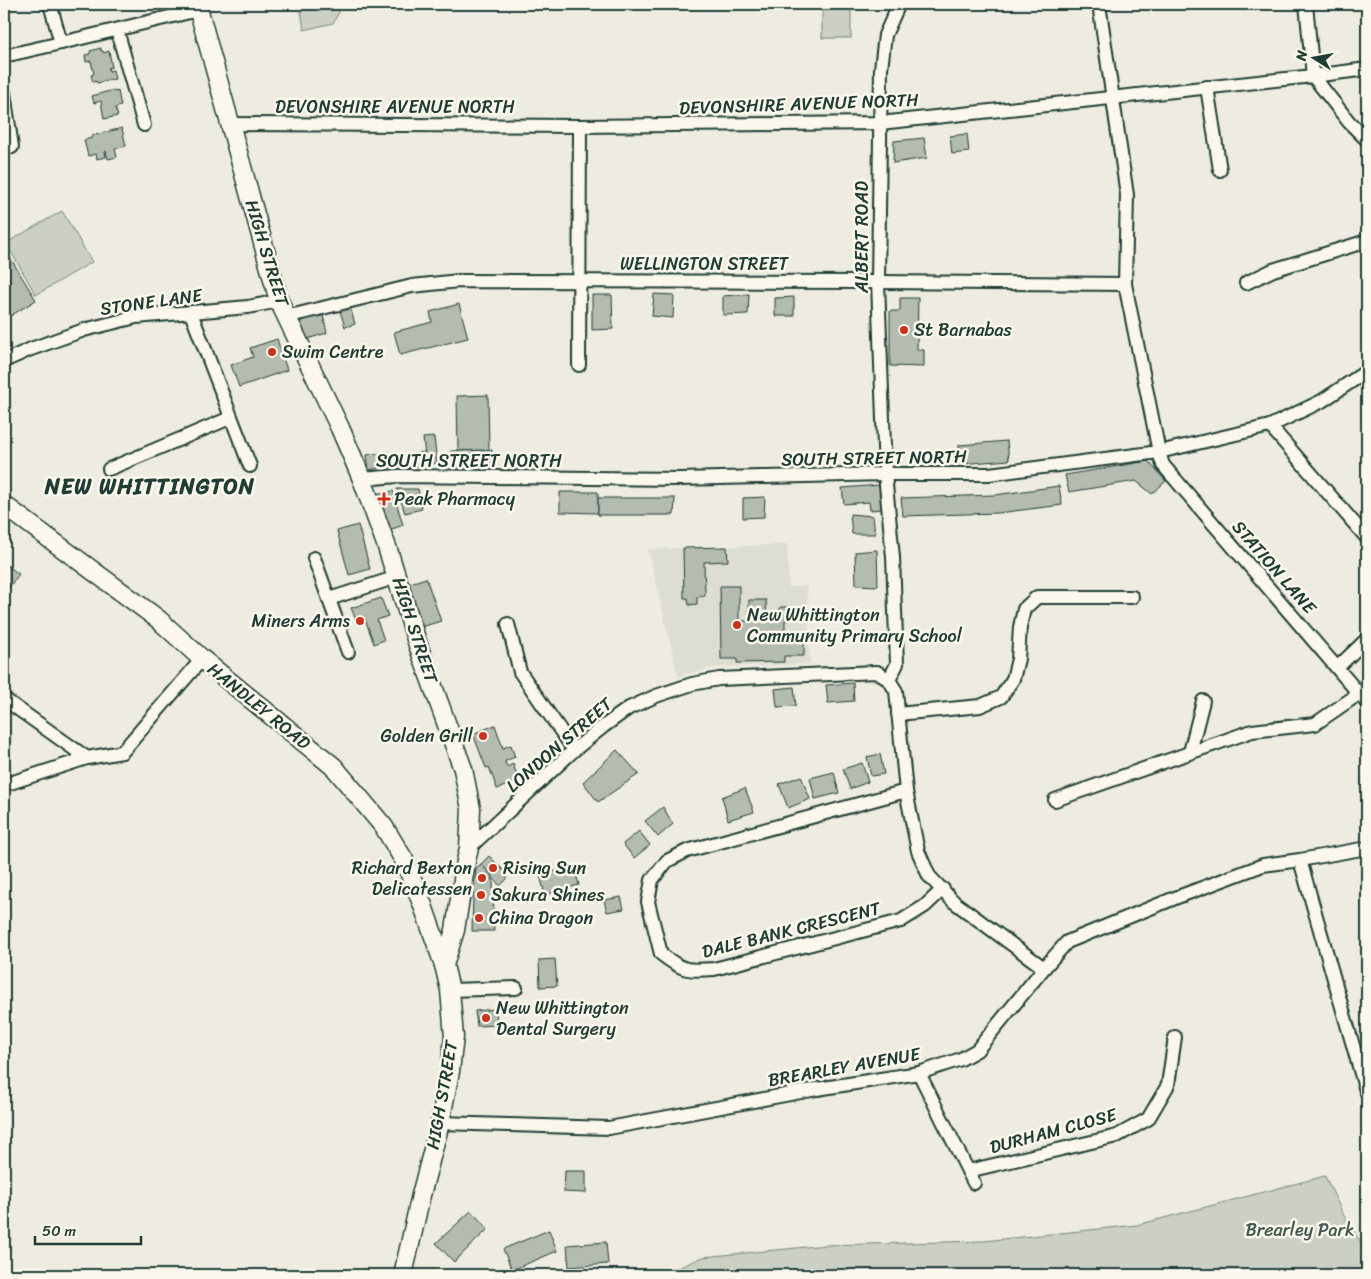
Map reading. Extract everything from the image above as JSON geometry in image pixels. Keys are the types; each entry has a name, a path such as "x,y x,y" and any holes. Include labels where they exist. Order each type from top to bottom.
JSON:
{"street":[{"path":"50,4 61,43"},
{"name":"ALBERT ROAD","path":"889,680 897,664 893,557 885,474 878,282 880,69 885,35 899,4"},
{"name":"STATION LANE","path":"1099,4 1127,195 1125,284 1163,465 1364,698"},
{"path":"1306,4 1313,76 1349,122 1367,140"},
{"path":"4,56 117,30 197,7"},
{"name":"HIGH STREET","path":"197,7 283,309 340,428 362,479 387,547 418,645 463,769 471,808 469,848 456,930 444,965 450,990 454,1037 450,1071 440,1123 403,1275"},
{"path":"117,30 144,125"},
{"name":"DEVONSHIRE AVENUE NORTH","path":"229,124 580,126 880,123 1367,69"},
{"path":"1207,87 1220,170"},
{"path":"4,93 12,147"},
{"path":"579,365 580,126"},
{"path":"1246,284 1273,270 1367,241"},
{"name":"WELLINGTON STREET","path":"283,309 412,286 459,281 1125,284"},
{"name":"STONE LANE","path":"4,361 84,330 136,317 248,307 283,309"},
{"path":"191,313 250,466"},
{"name":"SOUTH STREET NORTH","path":"362,479 398,476 680,479 885,474 989,474 1159,452 1270,426 1322,401 1367,371"},
{"path":"109,469 230,418"},
{"path":"1270,426 1367,538"},
{"name":"HANDLEY ROAD","path":"4,505 158,619 202,659 334,768 384,827 404,860 422,903 444,965"},
{"path":"314,558 348,652"},
{"path":"329,599 397,577"},
{"path":"898,714 980,706 1002,697 1012,679 1018,659 1020,627 1024,609 1037,597 1132,597"},
{"path":"508,624 520,672 574,750"},
{"path":"1338,667 1367,639"},
{"path":"4,785 86,758 122,752 202,659"},
{"name":"LONDON STREET","path":"469,848 574,750 629,708 656,696 692,684 719,679 877,672 889,680"},
{"path":"889,680 896,691 906,791 918,850 929,876 954,902 1044,968"},
{"path":"1055,800 1252,731 1315,724 1364,698"},
{"path":"4,700 86,758"},
{"path":"1190,752 1203,701"},
{"name":"DALE BANK CRESCENT","path":"906,791 687,851 667,862 652,880 648,902 660,954 675,966 691,971 714,969 901,922 925,906 943,889"},
{"name":"BREARLEY AVENUE","path":"440,1123 609,1128 817,1089 919,1073 961,1059 977,1050 1044,968 1068,942 1262,865 1367,848"},
{"path":"1300,860 1366,1091"},
{"path":"450,990 516,988"},
{"name":"DURHAM CLOSE","path":"968,1172 1117,1136 1148,1119 1168,1085 1175,1038"},
{"path":"919,1073 974,1183"}],"shaded area":[{"name":"New Whittington Community Primary School","path":"787,544 789,587 807,586 810,664 718,667 678,676 648,549"}],"green space":[{"path":"300,4 339,4 339,12 333,23 304,30"},
{"path":"822,4 851,4 851,38 822,38"},
{"path":"62,211 92,262 36,295 6,243"},
{"name":"Brearley Park","path":"1325,1176 1343,1214 1367,1252 1367,1275 662,1275 703,1257 827,1245 984,1241 1137,1225"}],"building":[{"path":"101,48 101,51 104,53 109,51 112,67 108,68 109,71 113,70 115,79 97,83 96,81 93,82 91,75 94,74 91,61 86,62 85,55 90,54 90,51"},
{"path":"113,90 114,92 118,91 121,106 115,108 118,116 104,119 101,101 94,103 92,96"},
{"path":"122,128 126,146 115,149 117,157 108,159 106,151 106,157 97,159 96,154 88,156 84,140 92,138 91,136"},
{"path":"967,134 969,152 952,154 950,136"},
{"path":"924,138 927,158 893,163 894,141"},
{"path":"6,251 36,300 4,320 4,252"},
{"path":"654,294 674,295 673,318 652,316"},
{"path":"749,294 748,314 723,315 723,296"},
{"path":"592,295 612,295 613,329 592,330"},
{"path":"794,297 794,316 775,316 775,298"},
{"name":"St Barnabas","path":"900,298 918,298 917,350 924,350 924,367 890,366 890,311 900,311"},
{"path":"459,304 468,338 400,355 394,332 432,322 430,312"},
{"path":"350,307 355,324 345,327 340,311"},
{"path":"323,315 327,333 304,340 297,321"},
{"path":"277,339 287,370 239,387 231,365 253,357 250,348"},
{"path":"488,395 489,450 458,451 457,396"},
{"path":"434,437 437,463 426,465 423,438"},
{"path":"1007,441 1009,460 960,464 959,445"},
{"path":"492,450 492,467 452,468 451,451"},
{"path":"388,452 390,466 369,470 367,455"},
{"path":"424,452 426,465 391,470 389,458"},
{"path":"1148,461 1166,481 1152,494 1136,481 1069,492 1065,475"},
{"path":"880,485 882,509 870,510 869,502 844,504 842,488"},
{"path":"1059,486 1062,505 998,513 903,516 901,498 995,495"},
{"path":"397,489 418,489 422,509 405,513"},
{"path":"393,491 403,525 387,531 374,494"},
{"path":"560,492 598,492 598,513 560,512"},
{"path":"765,497 764,517 743,518 743,498"},
{"path":"598,498 675,498 674,515 598,515"},
{"path":"850,514 873,516 875,534 852,534"},
{"path":"358,525 370,569 349,575 337,531"},
{"path":"727,547 728,561 704,562 705,596 697,597 697,604 689,605 688,598 684,598 683,548"},
{"path":"877,550 878,586 856,585 855,552"},
{"path":"4,563 19,574 4,594"},
{"path":"426,578 441,621 421,627 407,584"},
{"path":"720,586 739,586 739,621 749,621 749,600 766,600 767,621 780,621 780,607 790,607 790,620 785,620 785,635 804,635 804,656 784,656 784,662 737,663 737,659 721,659"},
{"path":"381,598 388,616 377,620 384,640 374,644 365,619 357,622 351,608"},
{"path":"853,683 854,701 828,703 826,685"},
{"path":"794,687 796,706 777,707 775,689"},
{"path":"495,725 503,748 511,745 515,757 505,761 507,767 513,764 519,781 497,789 489,767 486,768 473,734"},
{"path":"617,750 639,774 598,802 583,782"},
{"path":"880,754 884,774 871,776 867,757"},
{"path":"862,763 868,782 850,789 843,769"},
{"path":"834,772 839,793 815,799 810,778"},
{"path":"801,776 810,799 788,808 779,784"},
{"path":"745,788 754,812 728,820 722,797"},
{"path":"663,807 673,824 658,837 645,821"},
{"path":"639,831 650,845 634,858 623,844"},
{"name":"Rising Sun","path":"489,856 506,873 507,879 500,886 481,864"},
{"path":"481,864 493,877 494,931 472,931 476,868"},
{"path":"574,866 579,885 545,895 540,875"},
{"path":"621,897 624,909 607,912 604,900"},
{"path":"555,959 557,986 540,987 539,960"},
{"name":"New Whittington Dental Surgery","path":"496,1009 497,1025 477,1026 475,1011"},
{"path":"565,1171 586,1171 586,1193 564,1192"},
{"path":"471,1211 488,1229 454,1262 436,1243"},
{"path":"549,1230 557,1251 512,1270 503,1249"},
{"path":"606,1242 608,1264 569,1267 567,1245"}],"place":[{"name":"St Barnabas","path":"904,330"},
{"name":"Swim Centre","path":"272,352"},
{"name":"Peak Pharmacy","path":"384,499"},
{"name":"Miners Arms","path":"360,621"},
{"name":"New Whittington Community Primary School","path":"737,625"},
{"name":"Golden Grill","path":"483,736"},
{"name":"Rising Sun","path":"493,868"},
{"name":"Richard Bexton Delicatessen","path":"482,878"},
{"name":"Sakura Shines","path":"481,895"},
{"name":"China Dragon","path":"479,918"},
{"name":"New Whittington Dental Surgery","path":"486,1018"}],"district":[{"name":"NEW WHITTINGTON","path":"150,486"}]}
